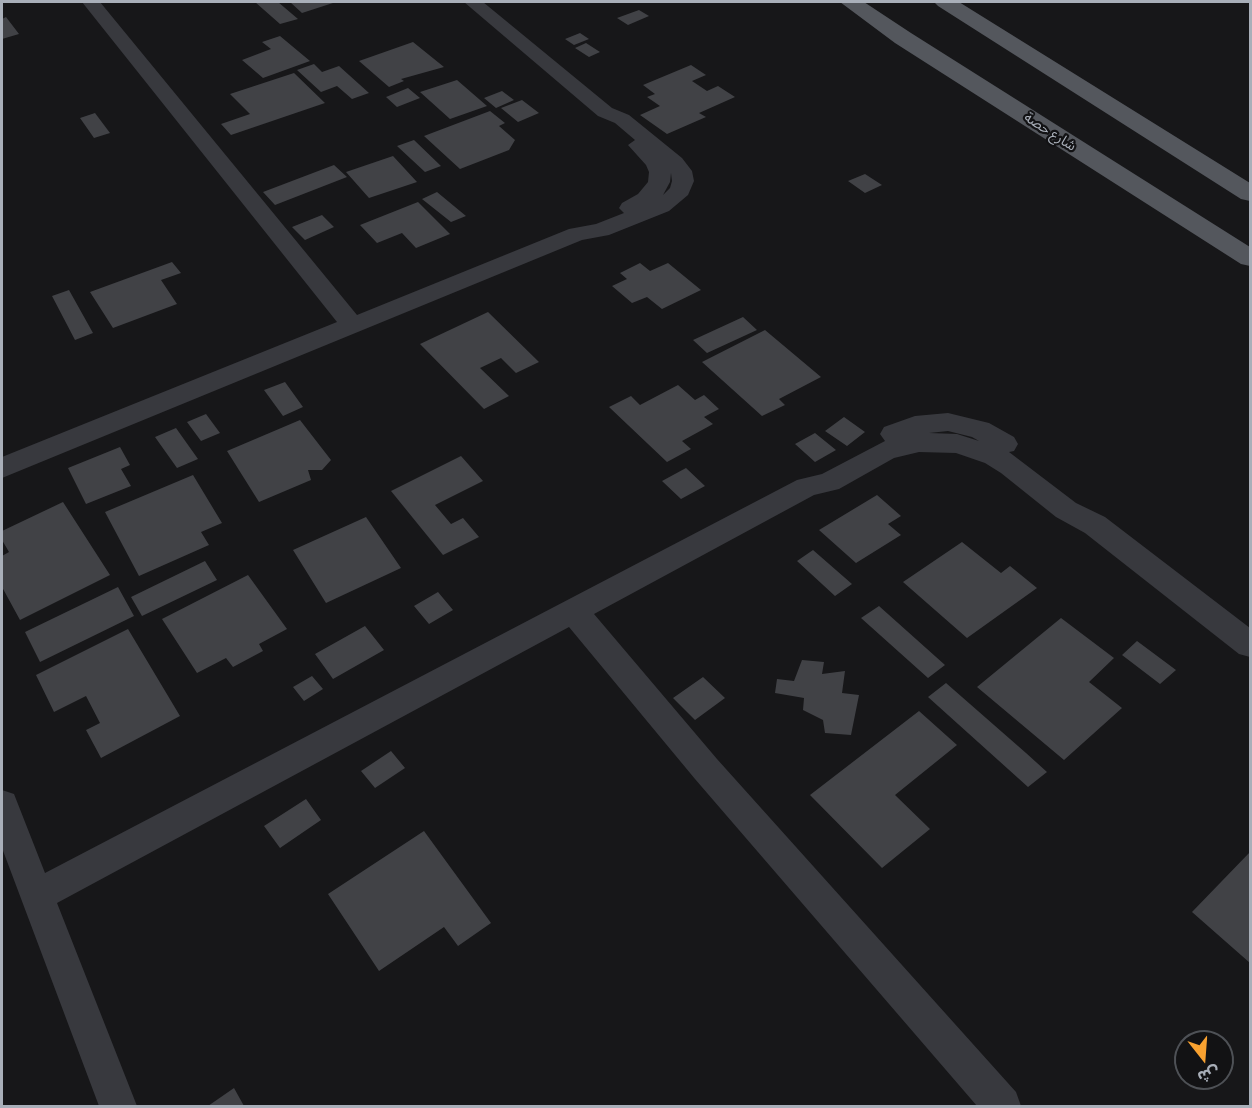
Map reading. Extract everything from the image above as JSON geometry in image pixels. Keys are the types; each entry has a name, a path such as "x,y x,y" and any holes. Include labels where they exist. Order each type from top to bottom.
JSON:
{"main road":[{"name":"شارع حصة","path":"852,2 903,38 1251,258"},
{"path":"945,2 1251,194"}],"street":[{"path":"91,2 352,325"},
{"path":"2,468 577,234 601,230 661,206 672,199 680,190 682,181 681,171 675,162 622,119 605,112 473,2"},
{"path":"36,896 807,487 829,482 885,452 919,442 957,444 976,448 1010,465 1066,510 1095,525 1251,645"},
{"path":"574,612 753,823 1002,1107"},
{"path":"2,805 118,1107"}],"building":[{"path":"255,2 278,2 298,19 280,24"},
{"path":"290,2 336,2 302,13"},
{"path":"639,10 649,16 628,25 617,18"},
{"path":"6,17 19,34 2,39 2,19"},
{"path":"580,33 589,39 574,45 565,39"},
{"path":"280,36 310,61 263,78 242,60 271,49 262,42"},
{"path":"413,42 444,67 401,79 404,81 389,87 359,61"},
{"path":"586,43 600,52 589,57 575,48"},
{"path":"314,64 322,72 339,66 369,93 352,99 337,86 321,92 297,70"},
{"path":"691,65 706,75 692,81 707,91 718,86 735,97 699,113 706,117 667,134 640,115 660,106 647,97 655,94 643,85"},
{"path":"294,73 325,103 231,135 221,124 250,114 230,94"},
{"path":"457,80 487,106 450,119 420,92"},
{"path":"408,88 420,98 397,107 386,97"},
{"path":"502,91 514,100 496,108 484,98"},
{"path":"522,100 539,113 518,122 501,108"},
{"path":"490,111 505,123 499,126 515,140 509,150 460,169 424,136"},
{"path":"95,113 110,133 94,138 80,118"},
{"path":"414,140 441,166 425,172 397,146"},
{"path":"393,156 417,182 369,198 346,172"},
{"path":"334,165 347,177 275,205 263,192"},
{"path":"865,174 882,185 865,193 848,181"},
{"path":"437,192 466,216 451,222 422,199"},
{"path":"418,202 450,234 416,248 402,233 377,243 360,225"},
{"path":"322,215 334,227 305,240 292,227"},
{"path":"172,262 181,273 161,280 177,304 113,328 90,292"},
{"path":"640,263 650,271 668,263 701,290 662,309 647,297 632,303 612,286 627,279 620,273"},
{"path":"69,290 93,333 75,340 52,296"},
{"path":"488,312 539,362 516,373 501,358 480,368 509,396 484,409 420,344"},
{"path":"743,317 757,330 707,353 693,340"},
{"path":"765,330 821,377 779,399 785,405 762,416 702,362"},
{"path":"285,382 303,407 283,416 264,390"},
{"path":"678,385 695,400 704,395 719,409 704,417 713,424 682,441 691,449 667,462 609,407 631,396 640,405"},
{"path":"206,414 220,433 201,441 187,422"},
{"path":"844,417 865,432 847,446 825,431"},
{"path":"300,420 331,460 322,470 308,470 311,480 259,502 227,451"},
{"path":"176,428 198,459 177,468 155,437"},
{"path":"815,433 836,450 815,462 795,444"},
{"path":"120,447 130,465 121,469 131,486 86,504 68,468"},
{"path":"461,456 483,481 435,505 451,524 463,518 479,537 443,555 391,491"},
{"path":"686,468 705,486 681,499 662,481"},
{"path":"193,475 222,523 201,532 209,545 139,576 105,512"},
{"path":"877,495 901,516 888,524 901,535 856,563 819,530"},
{"path":"63,502 110,575 20,620 2,587 2,556 9,552 2,540 2,531"},
{"path":"366,517 401,568 326,603 293,550"},
{"path":"962,542 1001,573 1010,566 1037,588 967,638 903,582"},
{"path":"813,550 852,584 835,596 797,561"},
{"path":"205,561 217,580 142,616 131,597"},
{"path":"248,575 287,629 259,644 263,651 233,667 226,658 197,673 162,619"},
{"path":"118,587 134,616 40,662 25,632"},
{"path":"438,592 453,610 429,624 414,606"},
{"path":"879,606 945,665 928,678 861,618"},
{"path":"1061,618 1114,658 1089,682 1122,708 1064,760 977,687"},
{"path":"365,626 384,650 333,679 315,654"},
{"path":"128,629 180,716 101,758 86,730 100,723 86,696 54,712 36,675"},
{"path":"1137,641 1176,670 1160,684 1122,655"},
{"path":"802,660 824,662 822,674 845,671 842,693 859,695 851,735 825,733 823,720 803,710 804,698 775,693 777,679 794,681"},
{"path":"312,676 323,689 304,701 293,687"},
{"path":"703,677 725,698 695,720 673,698"},
{"path":"946,683 1047,772 1028,787 928,697"},
{"path":"919,711 957,745 895,795 930,829 882,868 810,795"},
{"path":"391,751 405,768 375,788 361,771"},
{"path":"306,799 321,820 280,848 264,826"},
{"path":"424,831 491,923 458,946 444,927 379,971 328,894"},
{"path":"1250,852 1250,963 1192,912"},
{"path":"234,1088 244,1106 208,1106"}]}
